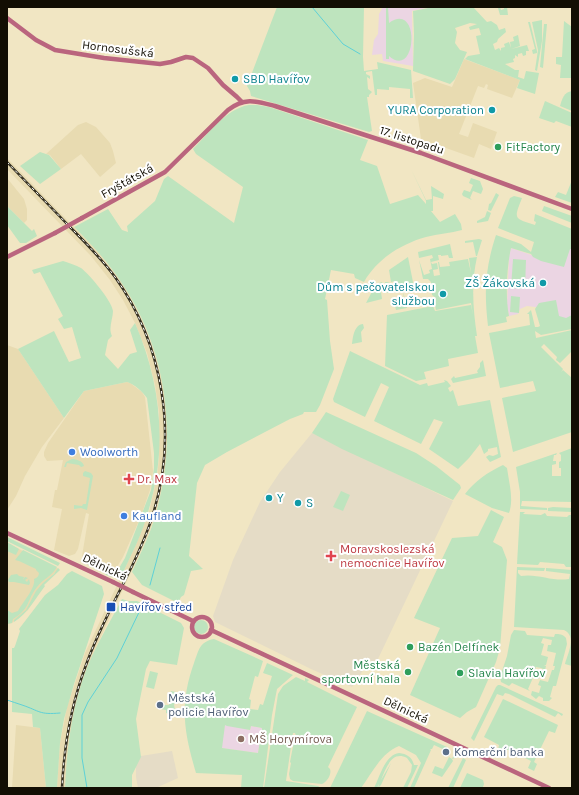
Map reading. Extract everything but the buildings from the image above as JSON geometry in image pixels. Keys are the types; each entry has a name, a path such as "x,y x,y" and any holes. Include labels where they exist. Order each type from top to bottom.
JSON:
{"street":[{"name":"Hornosušská","path":"7,18 36,40 52,49 127,61 160,64 186,57 193,58 208,68 222,85 238,97 242,102"},
{"name":"17. listopadu","path":"242,102 251,101 275,106 421,153 572,209"},
{"name":"Fryštátská","path":"7,257 165,172 228,110 242,102"},
{"name":"Dělnická","path":"7,533 113,582 193,622"},
{"path":"199,617 206,618 211,624 211,630 206,636 198,636 194,634 192,630 193,622 199,617"},
{"name":"Dělnická","path":"211,630 549,788"}],"shaded area":[{"path":"383,7 430,7 412,11 413,66 383,61 382,54 372,55 374,40 378,34 379,14"},
{"path":"464,59 520,80 512,98 487,89 488,85 486,84 484,88 478,86 459,134 468,137 473,123 497,132 491,149 479,144 474,158 432,143 428,148 422,146 413,83 425,78 452,87"},
{"path":"86,122 96,127 110,143 113,151 116,163 100,177 81,154 61,169 50,155 46,154 78,125"},
{"path":"7,158 97,251 124,285 142,320 154,350 163,384 167,412 167,459 156,514 147,538 92,656 85,676 70,733 65,788 57,788 60,743 67,707 85,653 135,547 149,512 157,477 159,458 159,412 155,385 147,353 135,323 123,300 110,280 91,256 7,169"},
{"path":"7,178 24,199 27,209 27,220 24,223 7,206"},
{"path":"511,248 558,264 566,248 572,249 572,321 552,325 543,308 527,306 520,309 518,314 509,316 507,305 509,256"},
{"path":"7,345 18,349 64,418 42,447 7,510"},
{"path":"127,382 142,392 145,397 153,471 150,490 141,516 123,557 111,577 86,564 82,560 89,514 86,513 78,549 75,554 69,556 54,550 62,509 52,507 63,460 47,461 44,456 44,452 48,443 84,391"},
{"name":"Moravskoslezská nemocnice Havířov","path":"312,433 453,501 377,661 369,661 352,687 311,669 215,622 213,616 233,560 260,502 280,472"},
{"path":"7,543 59,569 43,585 28,610 12,623 8,624"},
{"name":"MŠ Horymírova","path":"225,724 250,730 251,726 262,728 258,753 221,748"},
{"path":"16,725 40,728 46,788 12,788"},
{"path":"172,751 178,778 156,788 138,788 136,766 141,756"}],"green space":[{"path":"277,7 364,7 364,71 378,69 377,62 411,70 413,98 410,98 410,89 389,87 389,90 377,89 377,95 375,95 372,71 366,72 366,74 370,76 370,79 367,77 368,89 372,92 369,97 367,97 372,131 369,132 251,96 247,86"},
{"path":"386,7 388,7 389,23 399,19 406,22 410,30 412,40 410,50 405,58 398,61 389,56 389,59 386,59"},
{"path":"433,7 473,7 487,22 491,21 497,25 499,30 505,28 506,32 498,39 497,42 493,44 495,50 499,48 501,51 501,48 505,47 504,44 509,42 511,48 510,42 514,41 513,37 518,35 520,46 511,49 527,45 529,51 526,51 526,55 523,56 522,53 518,54 518,57 515,55 515,58 513,59 514,62 505,64 515,70 519,70 518,77 524,79 526,71 539,73 535,94 517,88 520,80 465,59 468,56 480,54 476,36 481,35 479,28 470,30 469,27 477,24 470,23 455,28 457,32 455,43 460,50 467,52 455,79 450,84 413,71 413,11"},
{"path":"500,7 501,10 504,9 504,7 507,7 508,15 500,15 498,8"},
{"path":"542,20 542,41 537,71 535,70 538,50 532,22"},
{"path":"564,21 572,27 572,78 560,78 561,65 556,64 556,57 562,57"},
{"path":"528,22 530,22 537,51 537,53 533,54 532,50 535,49"},
{"path":"544,24 547,24 543,68 540,67"},
{"path":"572,91 572,111 560,106 565,94"},
{"path":"545,101 572,113 572,127 556,121 554,123 539,118"},
{"path":"249,105 269,107 368,140 360,160 377,166 390,204 418,195 426,204 411,169 426,200 432,199 431,186 444,194 443,199 433,196 433,211 431,211 440,222 455,214 461,224 462,230 426,237 399,248 376,266 364,282 355,278 354,274 331,270 325,299 327,300 334,369 320,405 316,412 304,412 303,414 290,419 205,465 197,483 189,556 203,569 191,571 184,595 178,603 142,585 132,572 151,528 163,484 167,424 159,366 150,338 138,311 123,285 100,254 74,227 108,209 122,230 128,232 127,226 155,201 164,179 168,176 234,223 243,187 196,154 193,149 218,122 233,111"},
{"path":"40,152 49,155 61,169 40,184 20,166"},
{"path":"471,178 480,181 483,189 481,194 473,191 470,198 472,200 463,196 462,194 464,190 470,192 473,185 469,183"},
{"path":"572,180 572,203 555,197 558,192 566,195"},
{"path":"496,193 499,195 491,211 488,210 489,204"},
{"path":"514,196 522,198 517,214 519,219 535,225 535,214 572,229 572,249 570,249 564,267 541,261 533,257 531,254 511,248 507,282 509,316 506,317 507,322 488,326 486,280 492,247 496,235 521,244 531,252 534,242 498,228 510,198"},
{"path":"7,206 32,231 34,229 37,236 26,243 20,243 7,225"},
{"path":"544,206 572,216 572,223 542,211"},
{"path":"487,211 491,213 488,221 477,223 477,221 485,217"},
{"path":"482,240 476,256 473,242 465,243 465,241"},
{"path":"450,244 453,258 449,258 448,255 438,255 439,260 431,262 432,264 437,263 438,269 433,270 434,276 440,275 438,262 440,267 450,266 449,262 468,259 471,273 469,258 477,257 473,296 477,336 475,336 478,353 448,359 449,366 424,372 426,379 416,381 385,366 387,315 433,306 435,311 471,305 473,315 471,303 436,310 434,301 436,298 432,295 431,282 428,279 423,279 419,260 424,275 430,273 429,270 432,269 430,259 433,258 432,255 419,258 418,252"},
{"path":"408,257 414,287 387,293 385,282 390,282 387,283 388,291 397,289 396,281 391,282 389,270"},
{"path":"513,259 526,260 525,289 511,288"},
{"path":"63,261 77,266 85,271 109,301 113,311 110,330 112,336 108,340 105,355 118,369 130,354 137,352 130,330 135,323 151,369 156,393 160,440 154,488 146,520 121,577 118,576 118,578 106,575 100,564 102,563 112,567 115,575 125,558 151,490 154,468 154,453 147,398 133,384 127,382 84,391 64,418 18,349 54,331 69,362 81,358 72,327 64,329 58,319 63,316 40,272 34,274 32,270"},
{"path":"382,282 384,287 381,292 382,299 366,303 376,284"},
{"path":"403,291 407,308 396,310 394,301 404,299"},
{"path":"511,296 520,297 519,313 510,312"},
{"path":"556,300 559,316 566,318 572,315 572,329 541,335 535,331 536,338 572,330 572,351 560,363 556,360 557,357 544,344 541,347 563,369 561,372 563,370 572,378 572,432 513,452 502,398 536,391 533,381 500,388 489,333 530,325 529,314 527,314 531,310 535,327 538,327 540,326 535,309 539,303"},
{"path":"363,324 364,328 361,332 362,342 352,344 356,329"},
{"path":"350,351 420,385 427,383 428,386 445,382 444,380 447,381 451,386 448,388 450,392 453,390 458,406 490,400 501,457 490,462 486,457 489,455 493,456 498,454 497,447 488,449 488,451 484,454 480,444 458,469 429,449 443,422 434,419 421,444 374,421 389,387 381,383 365,417 334,402 333,399"},
{"path":"483,360 486,376 453,383 451,379 454,376 455,378 478,373 477,371 480,367 480,363"},
{"path":"326,412 416,453 436,466 460,485 461,488 453,500 342,449 312,433"},
{"path":"572,448 572,502 522,501 521,506 547,508 547,510 520,509 520,492 516,467 557,453 554,455 553,461 556,461 556,464 552,465 552,476 561,476 559,462 561,461 561,455 559,453"},
{"path":"72,459 81,462 84,466 81,467 79,465 67,463 66,467 64,467 66,462"},
{"path":"503,465 507,468 511,491 509,513 492,508 465,494 482,477"},
{"path":"85,471 91,473 93,476 87,510 81,508 74,509 74,505 82,506 83,504 86,504 90,478 83,476"},
{"path":"341,491 350,495 343,511 333,507"},
{"path":"548,508 572,508 572,512 548,511"},
{"name":"Slavia Havířov","path":"491,510 504,517 493,542 502,547 507,560 500,648 496,662 476,707 460,718 410,695 440,628 414,618 452,538 478,536"},
{"path":"520,512 525,512 523,514 541,515 545,513 547,516 567,517 572,515 572,567 566,567 564,564 540,562 538,565 517,564"},
{"path":"7,537 60,563 58,566 11,543 7,541"},
{"path":"7,542 19,549 16,555 7,551"},
{"path":"23,550 57,567 53,573 37,587 26,608 13,619 12,623 7,624 7,610 12,613 18,611 33,587 34,579 38,577 39,574 36,569 15,560"},
{"path":"82,558 91,560 95,558 104,573 87,564"},
{"path":"517,567 545,568 544,571 518,570 518,573 521,576 527,575 563,580 569,579 570,574 546,571 546,568 572,570 572,666 565,664 571,640 568,633 564,630 514,627"},
{"path":"58,568 60,570 44,585 45,586 27,610 14,622 14,620 26,610 36,591 54,574"},
{"path":"72,571 102,586 104,594 64,719 60,743 57,788 46,788 40,728 33,727 32,714 12,712 12,648 15,646 20,631 19,629 45,595"},
{"path":"17,574 24,577 23,580 25,577 28,578 25,580 27,582 29,579 29,585 9,582 8,580 11,575"},
{"path":"122,599 137,601 181,623 184,628 177,665 150,661 146,669 136,719 141,757 132,775 132,788 65,788 69,738 80,688 92,656"},
{"path":"198,620 204,620 208,624 208,630 204,634 198,634 194,630 194,624"},
{"path":"514,630 525,631 527,635 554,637 555,634 558,634 566,638 567,644 556,686 553,686 550,697 552,698 549,701 543,701 543,698 539,696 536,699 531,695 532,691 539,693 541,686 538,685 540,680 548,682 552,670 554,670 555,666 553,666 556,653 547,651 548,645 551,645 552,640 543,638 541,643 544,644 541,655 548,657 546,665 544,666 546,666 544,674 540,675 539,679 540,672 542,673 543,669 536,667 528,689 530,691 512,683 509,686 501,682 500,677 507,656 511,635"},
{"path":"214,639 263,661 258,677 255,676 249,699 251,700 250,709 258,710 260,704 263,705 272,676 263,673 267,663 293,675 277,689 272,715 263,788 241,788 242,775 196,773 186,731 186,692 189,678 200,647 209,640","holes":["225,725 250,730 251,726 262,728 258,753 222,748"]},
{"path":"150,671 158,673 154,689 146,687"},
{"path":"296,677 305,681 305,678 309,680 307,682 357,707 328,767 330,769 329,778 322,784 293,781 290,779 290,762 294,741 295,739 301,738 293,733 286,781 318,786 321,788 264,788 278,694 283,686"},
{"path":"498,685 563,714 562,716 558,713 555,717 509,694 505,693 503,696 497,694 474,741 471,738"},
{"path":"171,691 176,692 178,695 174,705 176,714 174,715 166,713 166,710 161,709 162,705 169,705"},
{"path":"503,699 558,725 555,733 549,731 534,762 537,764 534,771 528,768 531,761 509,750 501,752 504,754 503,756 496,751 500,751 498,750 499,745 484,737"},
{"path":"367,711 447,747 447,751 434,745 432,749 430,749 431,750 414,788 410,788 421,763 416,755 399,746 387,753 382,758 361,788 330,788"},
{"path":"455,752 457,753 455,758 452,759"},
{"path":"399,753 409,756 414,765 418,765 407,788 403,788 411,772 412,765 407,758 401,756 390,762 381,780 391,763 381,785 378,788 379,784 377,788 374,788 387,762 394,755"},
{"path":"449,757 453,761 442,777 432,773 435,766 443,769"},
{"path":"463,758 466,760 453,788 448,788"},
{"path":"467,773 483,780 483,787 460,788"}],"waterway":[{"path":"312,7 343,44 360,54"},
{"path":"150,585 160,548"},
{"path":"87,788 82,758 82,715 88,702 117,658 143,604"},
{"path":"7,700 43,713 60,713"}],"railway":[{"path":"7,162 98,256 115,277 131,303 145,331 155,361 165,422 161,484 153,514 138,553 96,640 76,695 64,756 62,788"}],"place":[{"name":"SBD Havířov","path":"235,79"},
{"name":"YURA Corporation","path":"492,110"},
{"name":"FitFactory","path":"498,147"},
{"name":"ZŠ Žákovská","path":"543,283"},
{"name":"Dům s pečovatelskou službou","path":"443,294"},
{"name":"Woolworth","path":"72,452"},
{"name":"Dr. Max","path":"129,479"},
{"name":"Y","path":"269,498"},
{"name":"S","path":"298,503"},
{"name":"Kaufland","path":"124,516"},
{"name":"Moravskoslezská nemocnice Havířov","path":"331,556"},
{"name":"Havířov střed","path":"111,607"},
{"name":"Bazén Delfínek","path":"410,647"},
{"name":"Městská sportovní hala","path":"408,672"},
{"name":"Slavia Havířov","path":"460,673"},
{"name":"Městská policie Havířov","path":"160,705"},
{"name":"MŠ Horymírova","path":"241,739"},
{"name":"Komerční banka","path":"446,752"}]}
